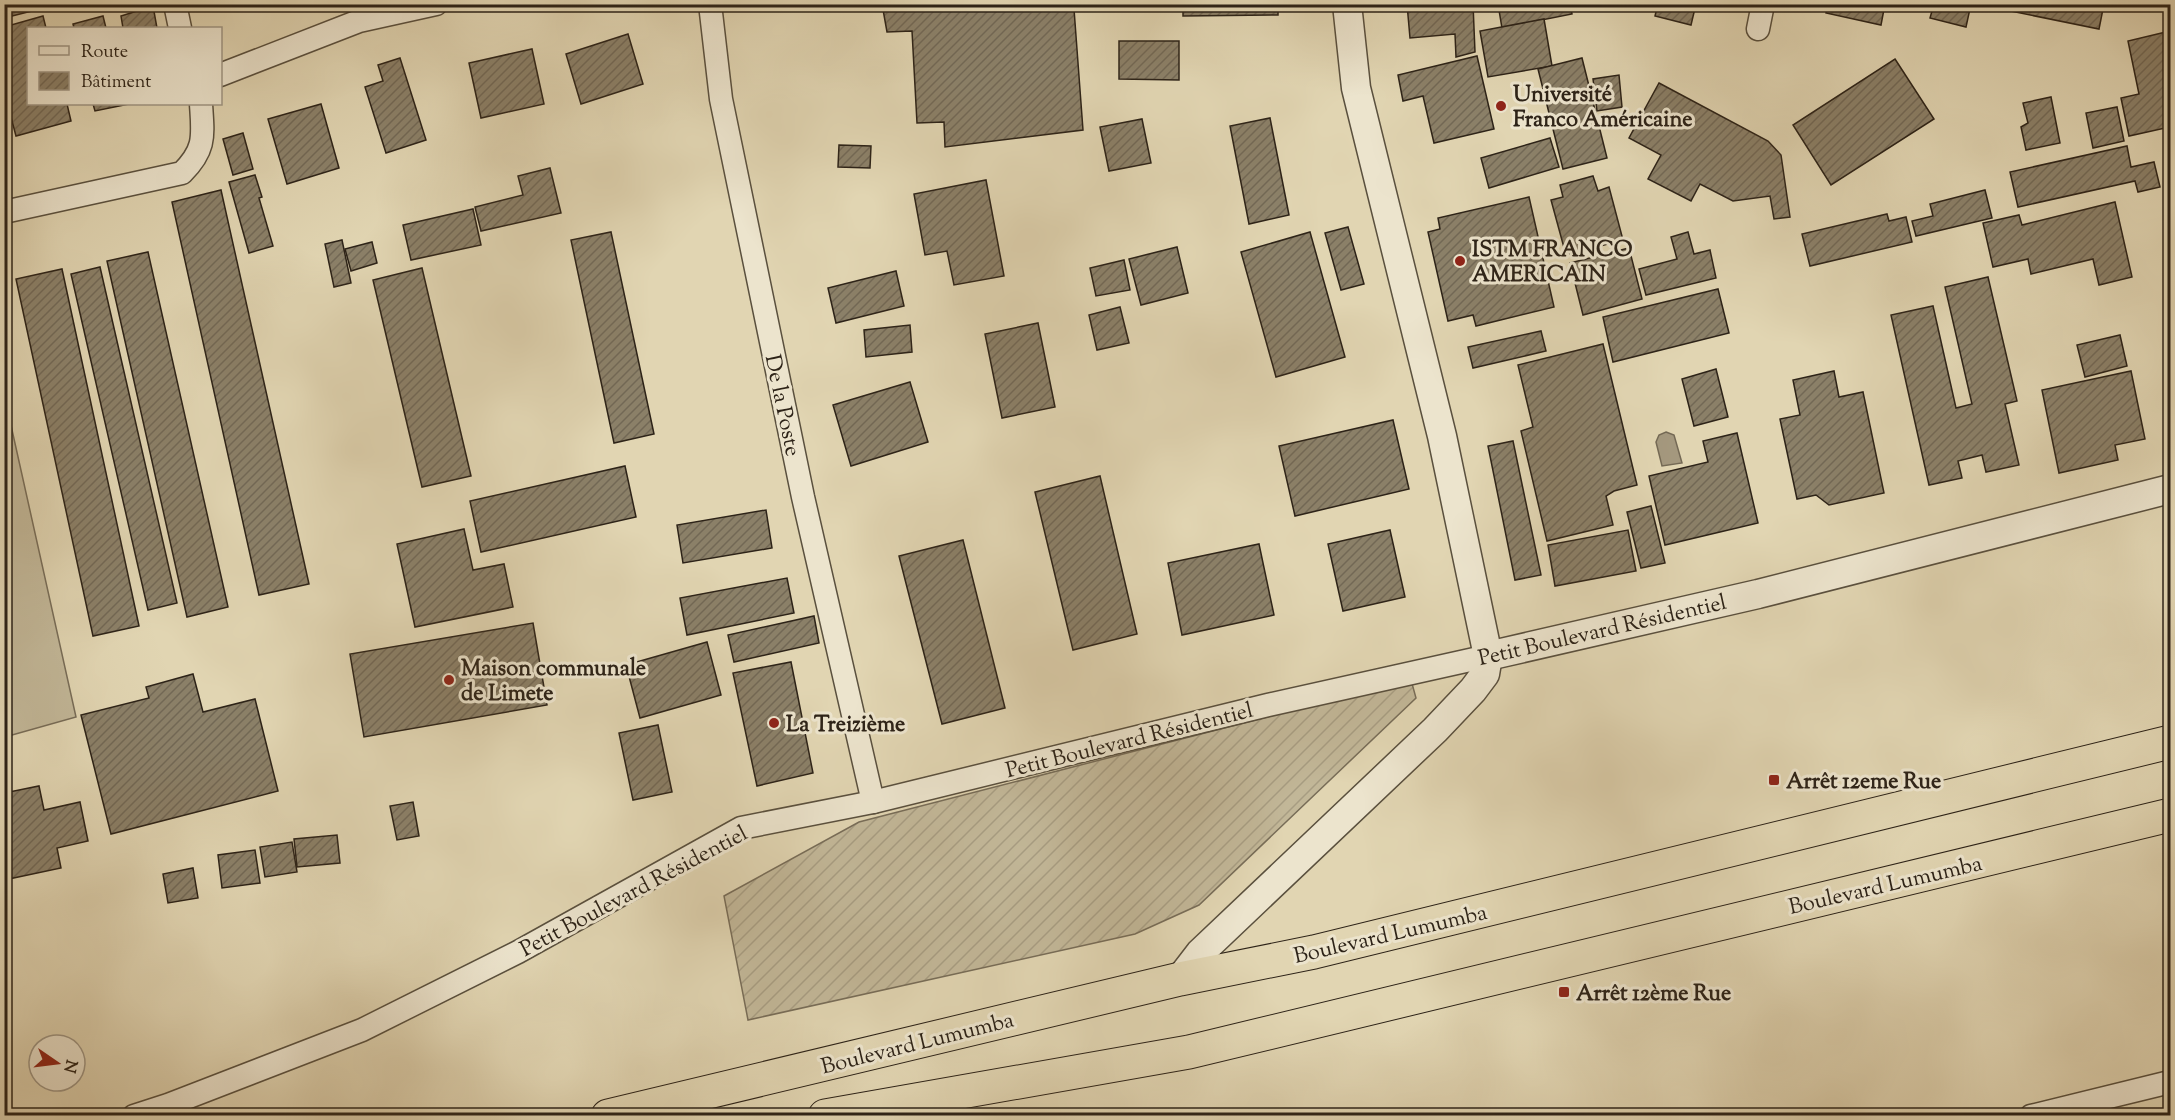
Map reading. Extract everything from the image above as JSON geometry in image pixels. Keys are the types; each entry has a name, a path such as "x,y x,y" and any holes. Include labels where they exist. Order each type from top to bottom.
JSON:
{"highway":[{"name":"Boulevard Lumumba","path":"608,1116 1180,979 1337,946 2170,742"},
{"name":"Boulevard Lumumba","path":"825,1116 1189,1052 2170,815"}],"street":[{"path":"175,4 180,27"},
{"path":"222,74 359,21 436,4"},
{"name":"De la Poste","path":"710,4 721,99 803,497 873,802"},
{"path":"1180,979 1200,953 1435,730 1485,674 1488,656 1442,436 1356,88 1347,4"},
{"path":"1758,29 1763,4"},
{"path":"4,212 182,172 195,159 202,137 201,105"},
{"name":"Petit Boulevard Résidentiel","path":"134,1116 362,1030 518,952 741,828 873,802 1268,705 1758,594 2170,489"},
{"path":"2031,1116 2170,1082"}],"shaded area":[{"path":"4,394 76,717 5,737 4,737"},
{"path":"1666,432 1674,435 1682,463 1662,466 1656,442 1659,435"},
{"path":"1411,680 1416,698 1199,905 1135,934 748,1020 724,896 859,822"}],"building":[{"path":"4,4 48,4 48,7 4,18"},
{"path":"882,4 972,4 1074,9 1083,130 945,147 944,122 917,123 912,31 887,32"},
{"path":"1183,4 1278,4 1278,15 1183,16"},
{"path":"1407,4 1473,4 1475,52 1456,57 1455,34 1410,38"},
{"path":"1527,4 1570,4 1572,14 1502,28 1499,10"},
{"path":"1658,4 1696,4 1691,25 1655,16"},
{"path":"1828,4 1885,4 1881,25 1826,13"},
{"path":"1934,4 1971,4 1966,27 1930,18"},
{"path":"1987,4 2104,4 2099,29 1986,6"},
{"path":"153,6 157,27 123,27 121,16"},
{"path":"43,16 46,27 27,27 27,105 67,105 71,121 16,136 4,91 4,27"},
{"path":"103,16 106,27 74,27 73,24"},
{"path":"1544,19 1552,66 1488,77 1480,31"},
{"path":"2170,31 2170,127 2129,136 2121,98 2139,94 2128,41"},
{"path":"628,34 643,84 581,104 566,54"},
{"path":"1119,41 1179,41 1179,80 1119,79"},
{"path":"532,49 544,104 481,118 469,63"},
{"path":"1477,56 1494,129 1434,143 1423,96 1403,101 1398,75"},
{"path":"400,58 426,140 386,153 365,87 383,81 378,65"},
{"path":"1582,58 1607,158 1563,169 1538,69"},
{"path":"1895,59 1934,119 1831,185 1793,125"},
{"path":"1619,75 1622,107 1597,111 1593,79"},
{"path":"1659,83 1768,141 1781,155 1790,217 1774,219 1770,196 1733,201 1700,184 1691,201 1648,179 1661,155 1629,138"},
{"path":"2051,97 2060,143 2026,150 2021,127 2028,123 2023,103"},
{"path":"321,104 339,168 287,184 268,119"},
{"path":"93,105 124,105 95,111"},
{"path":"2117,107 2124,141 2093,148 2086,113"},
{"path":"1270,118 1289,215 1249,224 1230,126"},
{"path":"1142,119 1151,163 1109,171 1100,127"},
{"path":"243,133 253,169 233,175 223,139"},
{"path":"1550,138 1559,167 1489,188 1481,158"},
{"path":"4,144 9,161 4,162"},
{"path":"839,145 871,146 870,168 838,167"},
{"path":"2127,146 2131,167 2154,162 2160,187 2138,192 2135,181 2018,207 2010,172"},
{"path":"550,168 561,213 481,231 475,207 523,195 518,176"},
{"path":"255,175 273,246 249,253 229,182"},
{"path":"1593,176 1598,191 1609,187 1623,240 1566,255 1551,200 1563,197 1560,185"},
{"path":"986,180 1004,276 954,285 947,251 925,255 914,194"},
{"path":"221,190 309,584 259,595 172,202"},
{"path":"1985,190 1992,218 1916,236 1912,221 1933,216 1930,204"},
{"path":"1529,197 1554,307 1476,326 1473,315 1448,321 1428,232 1440,229 1438,218"},
{"path":"2115,202 2132,277 2099,285 2093,259 2031,274 2028,259 1993,267 1983,223 2019,215 2022,225"},
{"path":"473,209 481,245 411,260 403,225"},
{"path":"1887,214 1889,221 1906,217 1912,242 1810,266 1802,234"},
{"path":"1348,227 1364,284 1341,290 1325,233"},
{"path":"611,232 654,434 614,443 571,240"},
{"path":"1310,232 1345,357 1276,377 1241,252"},
{"path":"1688,232 1694,254 1710,250 1716,278 1646,295 1639,269 1677,259 1671,237"},
{"path":"342,240 351,283 334,287 325,244"},
{"path":"372,242 377,263 351,271 345,249"},
{"path":"1177,247 1188,293 1141,305 1129,259"},
{"path":"1629,248 1642,299 1583,315 1570,263"},
{"path":"148,252 228,607 187,617 107,261"},
{"path":"1124,260 1130,290 1096,296 1090,268"},
{"path":"100,267 177,603 148,610 71,274"},
{"path":"422,268 471,476 422,487 373,280"},
{"path":"62,269 139,626 93,636 16,279"},
{"path":"896,271 904,306 836,323 828,288"},
{"path":"1988,277 2017,401 2005,404 2019,465 1986,472 1982,455 1958,461 1962,478 1929,485 1891,315 1933,306 1956,408 1972,404 1945,287"},
{"path":"1718,289 1729,333 1613,362 1603,317"},
{"path":"1120,307 1129,343 1097,350 1089,315"},
{"path":"1038,323 1055,407 1002,418 985,334"},
{"path":"910,325 912,352 866,357 864,330"},
{"path":"1541,331 1546,351 1473,368 1468,347"},
{"path":"2120,335 2127,366 2085,377 2077,345"},
{"path":"1603,344 1637,485 1614,491 1606,496 1613,525 1547,541 1521,431 1533,427 1518,365"},
{"path":"1716,369 1728,417 1694,426 1682,379"},
{"path":"1834,371 1839,397 1863,392 1884,493 1829,505 1816,495 1797,499 1780,419 1800,415 1793,380"},
{"path":"2131,371 2145,439 2115,445 2118,460 2059,473 2042,390"},
{"path":"910,382 928,442 851,466 833,405"},
{"path":"1393,420 1409,489 1295,516 1279,446"},
{"path":"1737,433 1758,523 1665,545 1649,476 1708,462 1703,441"},
{"path":"1513,441 1541,575 1515,580 1488,446"},
{"path":"625,466 636,517 481,552 470,501"},
{"path":"1100,476 1137,634 1073,650 1035,492"},
{"path":"1651,506 1665,563 1641,568 1627,512"},
{"path":"766,510 772,548 683,563 677,525"},
{"path":"464,529 473,570 504,564 513,607 415,627 397,544"},
{"path":"1390,530 1405,597 1343,611 1328,544"},
{"path":"1628,530 1636,571 1555,586 1548,545"},
{"path":"963,540 1005,708 942,724 899,556"},
{"path":"1259,544 1274,615 1182,635 1168,563"},
{"path":"787,578 794,613 687,635 680,598"},
{"path":"814,616 819,643 734,662 728,635"},
{"name":"Maison communale de Limete","path":"533,623 547,705 364,737 350,654"},
{"path":"707,642 721,695 640,718 626,665"},
{"name":"La Treizième","path":"791,662 813,773 757,786 733,673"},
{"path":"193,674 203,712 255,699 278,791 111,834 81,715 149,698 146,687"},
{"path":"658,725 672,792 633,800 619,733"},
{"path":"39,786 44,810 80,802 88,841 57,848 61,868 4,880 4,793"},
{"path":"413,802 419,836 397,840 390,806"},
{"path":"337,835 340,863 297,867 294,839"},
{"path":"292,842 297,872 265,877 260,847"},
{"path":"255,850 260,883 222,888 218,855"},
{"path":"193,868 198,898 168,903 163,874"}],"place":[{"name":"Université Franco Américaine","path":"1501,106"},
{"name":"ISTM FRANCO AMERICAIN","path":"1460,261"},
{"name":"Maison communale de Limete","path":"449,680"},
{"name":"La Treizième","path":"774,723"},
{"name":"Arrêt 12eme Rue","path":"1774,780"},
{"name":"Arrêt 12ème Rue","path":"1564,992"}]}
